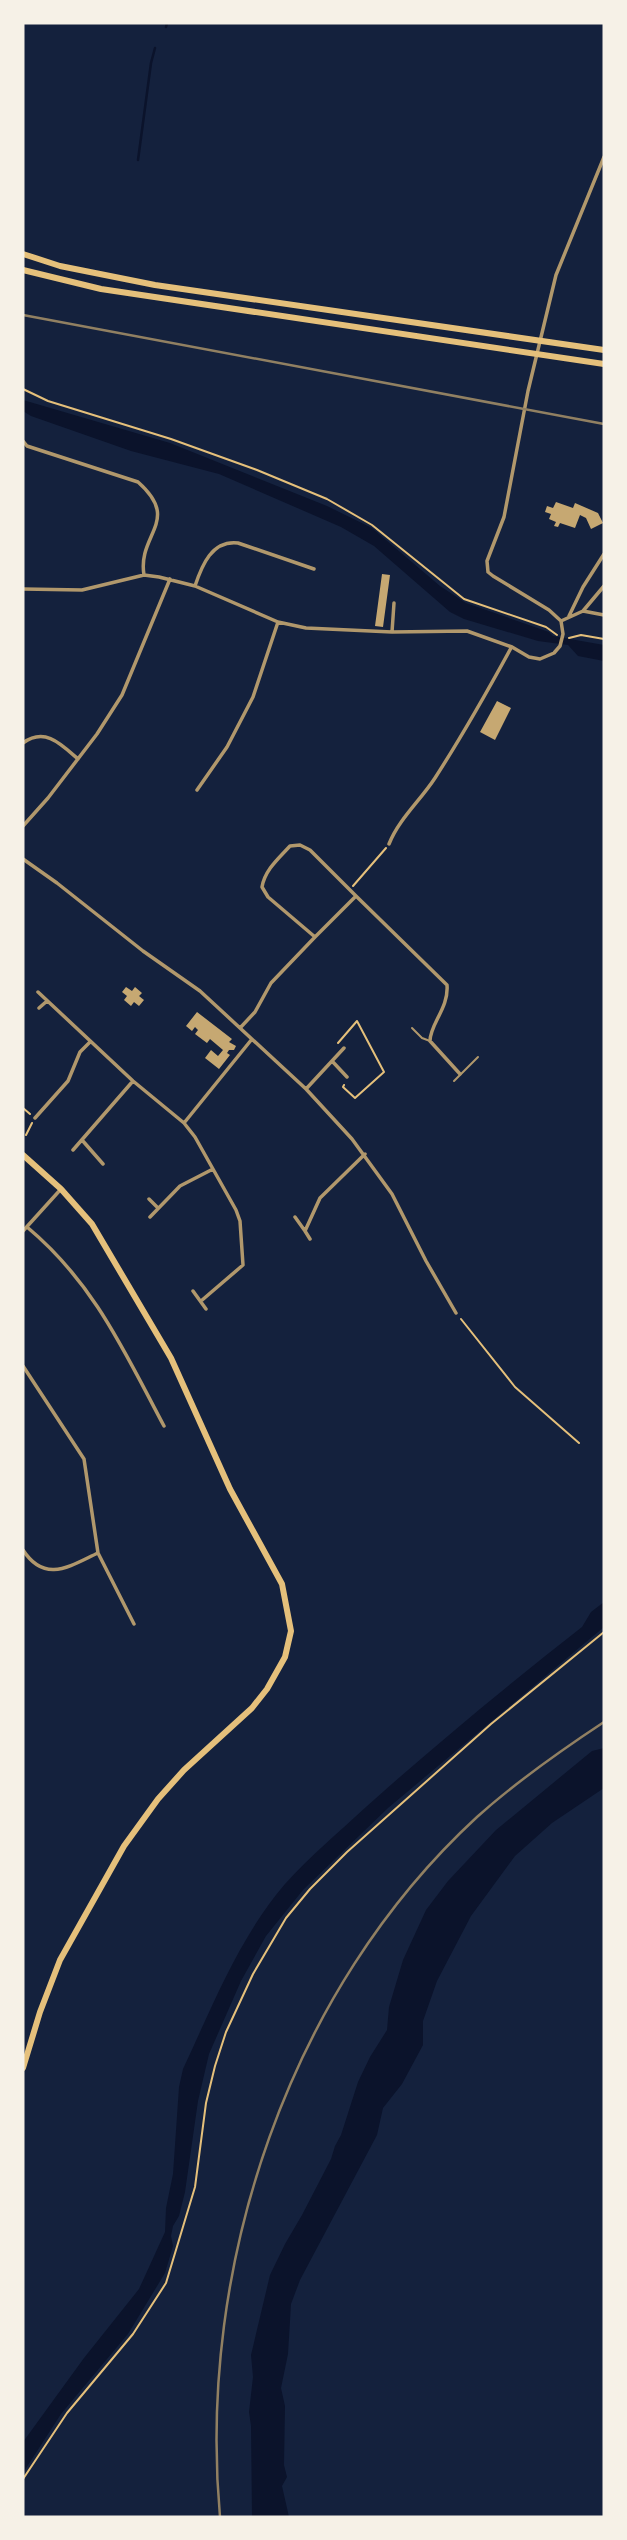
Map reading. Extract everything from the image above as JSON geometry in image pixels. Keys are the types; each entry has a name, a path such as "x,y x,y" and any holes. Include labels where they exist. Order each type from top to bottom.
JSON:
{"highway":[{"path":"23,254 60,265 155,285 604,350"},
{"path":"23,270 114,291 604,364"},
{"path":"23,1155 61,1189 92,1224 171,1358 230,1489 282,1584 291,1631 285,1657 267,1689 252,1708 184,1770 138,1824 55,1972 23,2068"}],"street":[{"path":"23,589 82,590 144,575 195,586 278,622 306,628 392,632 467,631 512,647 529,657 540,659 549,656 560,646 563,629 561,621 549,610 493,576 487,568 504,517 528,391 556,275 604,157"},
{"path":"23,441 27,446 138,482 151,493 158,511 157,526 145,549 142,564 144,575"},
{"path":"195,586 209,555 220,545 230,542 314,569"},
{"path":"569,616 604,554"},
{"path":"23,826 78,759 122,695 170,579"},
{"path":"561,621 583,611 604,586"},
{"path":"392,632 394,603"},
{"path":"583,611 604,615"},
{"path":"197,790 227,747 249,705 278,622"},
{"path":"389,844 394,832 433,780 471,722 512,647"},
{"path":"23,743 42,735 55,739 78,759"},
{"path":"315,937 268,897 262,887 264,875 290,846 300,845 310,850 447,985 443,1012 430,1035 430,1041 460,1074"},
{"path":"23,859 143,951 191,983 306,1089 365,1154 400,1206 426,1261 456,1313"},
{"path":"240,1028 255,1012 271,983 356,897"},
{"path":"38,992 133,1081 184,1123 213,1169 240,1221 243,1265 201,1301"},
{"path":"39,1008 47,1001"},
{"path":"184,1123 252,1039"},
{"path":"35,1118 68,1081 80,1052 90,1042"},
{"path":"306,1089 342,1050"},
{"path":"332,1061 347,1077"},
{"path":"73,1150 133,1081"},
{"path":"47,1093 53,1098"},
{"path":"82,1140 103,1164"},
{"path":"305,1231 320,1198 365,1154"},
{"path":"150,1217 180,1186 213,1169"},
{"path":"23,1231 61,1189"},
{"path":"149,1199 158,1208"},
{"path":"295,1217 310,1239"},
{"path":"27,1227 54,1249 84,1286 107,1320 164,1426"},
{"path":"193,1291 206,1309"},
{"path":"23,1366 84,1459 99,1553 134,1624"},
{"path":"23,1550 33,1562 53,1571 62,1570 99,1553"}],"lane":[{"path":"412,1028 422,1038 430,1041"},
{"path":"454,1081 478,1058"}],"path":[{"path":"23,389 48,401 171,439 257,470 327,499 383,533 464,598 546,627 556,634 570,638 581,635 604,639"},
{"path":"349,889 385,852 389,844"},
{"path":"342,1050 338,1043 356,1021 384,1072 355,1098 344,1087 347,1077"},
{"path":"23,1108 35,1118 26,1135"},
{"path":"456,1313 515,1387 579,1443"},
{"path":"23,2479 67,2413 133,2334 166,2283 195,2187 206,2103 218,2055 253,1974 286,1917 347,1852 491,1724 604,1632"}],"water":[{"path":"23,400 170,443 327,506 372,528 440,586 466,603 549,632 553,636 604,645 604,661 578,656 568,645 538,641 464,619 450,612 374,546 341,527 219,474 131,451 31,416 23,411"},
{"path":"604,1602 604,1627 388,1808 303,1890 266,1936 241,1981 209,2054 198,2101 185,2192 179,2216 173,2226 173,2246 165,2273 128,2334 61,2414 23,2473 23,2442 84,2358 139,2289 165,2232 183,2069 228,1973 254,1926 285,1884 325,1844 445,1738 582,1627 591,1612"},
{"path":"604,1748 604,1788 552,1823 515,1856 471,1916 437,1981 423,2021 423,2045 402,2084 383,2108 377,2135 300,2280 291,2304 288,2354 281,2388 285,2406 284,2465 287,2477 282,2486 289,2517 252,2517 249,2412 253,2377 251,2355 270,2275 331,2159 358,2082 387,2030 389,2007 403,1960 426,1910 448,1881 496,1830 592,1751"}],"building":[{"path":"556,502 573,508 575,503 598,513 603,523 591,529 586,518 580,515 575,528 560,523 558,527 554,526 556,522 549,519 551,514 545,512 547,506 553,508"},
{"path":"382,574 390,575 383,627 375,626"},
{"path":"497,701 511,708 495,740 480,732"},
{"path":"126,987 132,991 135,987 142,993 139,996 144,1000 139,1006 134,1002 131,1006 124,1000 127,996 122,992"},
{"path":"197,1012 232,1039 229,1042 236,1046 234,1050 229,1050 227,1053 230,1055 219,1069 205,1058 211,1050 218,1056 223,1050 210,1039 207,1043 195,1034 198,1030 195,1027 192,1031 186,1026"}],"waterway":[{"path":"166,27 167,23"},
{"path":"138,160 155,48"}],"railway":[{"path":"23,315 604,424"},
{"path":"220,2517 217,2422 224,2326 242,2230 269,2137 307,2048 354,1964 411,1886 492,1804 604,1722"}]}
